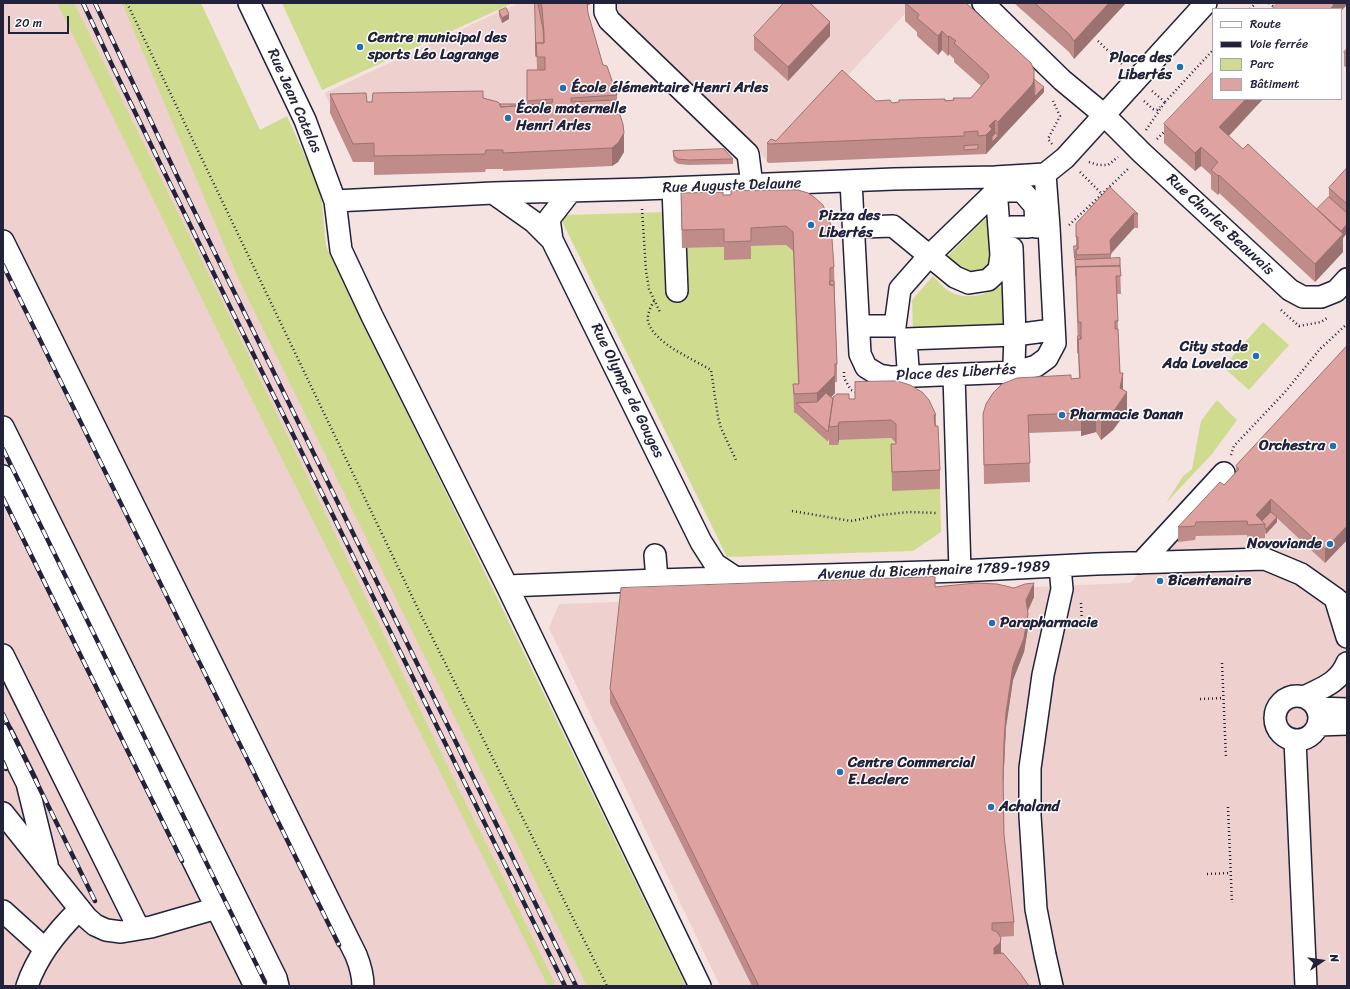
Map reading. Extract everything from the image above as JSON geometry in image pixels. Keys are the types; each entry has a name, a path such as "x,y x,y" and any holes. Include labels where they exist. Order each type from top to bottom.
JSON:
{"street":[{"name":"Rue Jean Catelas","path":"249,3 304,120 335,201 341,250 372,316 507,586 700,986"},
{"path":"605,3 605,12 609,20 748,154 752,185"},
{"name":"Rue Charles Beauvais","path":"983,3 1062,80 1103,114 1142,153 1290,290 1304,297 1321,297 1336,291 1347,279"},
{"path":"1045,174 1065,158 1103,114 1206,3"},
{"name":"Rue Auguste Delaune","path":"335,201 493,193 570,192 851,180 995,177 1045,174"},
{"name":"Place des Libertés","path":"851,180 860,354 866,366 880,375 891,377 1014,372 1036,366 1047,358 1055,343 1045,174"},
{"path":"673,188 677,291"},
{"path":"1001,190 1027,227 1015,336 1014,364"},
{"path":"863,227 893,226 955,277 969,283 988,280 999,270 1001,255 1001,190"},
{"path":"908,368 900,332 900,289 929,256 1001,190 1022,191 1035,206 1036,227 1027,227"},
{"name":"Rue Olympe de Gouges","path":"570,192 549,219 552,240 701,542 715,564 736,578"},
{"name":"Rue Olympe de Gouges","path":"493,193 534,222 552,240"},
{"path":"3,241 356,954 363,977 363,986"},
{"path":"867,326 900,332 1015,336 1045,330"},
{"path":"954,375 960,571"},
{"path":"3,428 272,971 278,986"},
{"path":"1141,563 1224,473"},
{"path":"3,476 255,986"},
{"path":"656,555 661,580 683,575 696,563 701,542"},
{"name":"Avenue du Bicentenaire 1789-1989","path":"507,586 1265,559 1301,574 1341,603"},
{"path":"1052,986 1036,909 1030,816 1030,768 1043,674 1062,589 1060,567"},
{"path":"1341,603 1347,637"},
{"path":"3,655 139,930"},
{"path":"1347,663 1344,672 1332,683 1313,710 1314,733 1307,738 1299,740 1290,739 1282,735 1275,720 1276,711 1280,704 1287,698 1295,696 1313,710 1347,724"},
{"path":"1313,710 1347,709"},
{"path":"3,735 27,783 48,870"},
{"path":"1295,740 1306,986"},
{"path":"3,813 80,909 96,926 106,930 121,932 139,930 216,908"},
{"path":"27,986 38,959 63,926 80,909"},
{"path":"3,912 45,949"}],"path":[{"path":"127,3 420,613 607,986"},
{"path":"1098,41 1122,65"},
{"path":"1147,87 1165,102 1212,51"},
{"path":"1050,94 1060,116 1048,139 1057,148"},
{"path":"1153,143 1170,125"},
{"path":"1064,226 1068,226 1131,165"},
{"path":"1078,170 1102,194"},
{"path":"642,206 646,271 649,289 660,312"},
{"path":"654,301 650,308 648,320 652,330 668,345 686,358 711,370 721,428 736,460"},
{"path":"1224,473 1234,446 1285,392 1320,349 1347,324"},
{"path":"792,511 851,521 881,515 909,512 941,513"},
{"path":"1082,616 1082,625"},
{"path":"1222,663 1226,758"},
{"path":"1200,699 1223,698"},
{"path":"1228,808 1232,903"},
{"path":"1207,874 1231,873"}],"shaded area":[{"path":"3,3 199,3 658,986 3,986"},
{"path":"518,3 583,3 620,149 354,160 325,93"},
{"path":"616,3 915,3 767,162 756,146 615,15"},
{"name":"Achaland","path":"1347,347 1347,986 720,986 549,628 559,604 1130,583"}],"green space":[{"path":"57,3 74,3 244,346 461,794 556,986 548,986 228,352"},
{"path":"122,3 201,3 260,130 287,116 321,192 326,246 686,986 587,986 239,280"},
{"name":"Centre municipal des sports Léo Lagrange","path":"282,3 513,3 322,90"},
{"path":"665,212 682,248 724,247 751,259 751,246 786,245 793,251 799,403 796,412 828,442 829,445 838,445 839,440 891,438 896,443 896,462 940,489 941,532 913,551 727,557 562,221 566,215"},
{"path":"986,218 989,219 992,262 983,273 971,275 945,259"},
{"path":"933,276 947,290 961,296 975,296 983,294 1003,285 1006,326 913,331 912,300"},
{"name":"City stade Ada Lovelace","path":"1263,322 1289,345 1249,390 1223,367"},
{"path":"1217,400 1237,420 1212,454 1166,503 1183,476 1192,469 1201,421"}],"building":[{"path":"535,3 538,3 544,43 536,43 536,56"},
{"path":"541,3 587,3 588,13 603,65 607,66 617,95 571,98 571,102 615,100 623,124 624,133 618,143 612,148 503,153 503,150 486,150 485,154 374,156 374,143 353,144 330,94 366,93 367,102 372,102 373,93 483,91 483,98 498,102 501,107 552,103 553,99 527,101 527,70 545,70 545,57 537,57 536,43 544,43"},
{"path":"784,3 810,3 830,22 788,67 754,36"},
{"path":"906,3 966,3 1031,63 1034,70 1034,80 1032,85 998,122 995,120 989,126 992,129 986,135 978,136 978,131 964,132 964,136 767,143 771,139 776,141 842,70 876,101 890,100 892,103 899,102 899,100 945,99 945,101 954,100 953,98 971,98 989,77 988,74 954,43 956,41 949,36 948,37 942,31 938,36 917,18 919,15"},
{"path":"1035,3 1109,3 1074,41 1069,34"},
{"path":"1278,3 1331,3 1334,5 1331,8 1273,8"},
{"path":"506,8 509,14 502,18 499,11"},
{"path":"1212,73 1212,100 1245,100 1219,127 1243,149 1248,144 1343,234 1315,264 1219,175 1218,176 1211,170 1218,162 1201,147 1195,153 1164,124"},
{"path":"1034,79 1044,87 1034,97 1035,91"},
{"path":"500,104 527,104 527,105 501,107"},
{"path":"996,133 998,136 992,142 992,137"},
{"path":"978,145 978,149 964,150 964,146"},
{"path":"724,149 733,159 678,159 674,156 673,151"},
{"path":"1347,168 1347,204 1329,188"},
{"path":"1110,187 1138,214 1134,213 1110,240 1111,254 1076,255 1076,249 1078,249 1078,237 1076,237 1076,224"},
{"path":"798,190 808,193 823,205 831,225 834,267 830,268 830,285 834,285 837,364 835,364 835,375 817,393 794,394 793,384 799,384 793,232 786,226 751,228 751,241 724,242 724,229 682,230 681,193 723,192 723,195 731,195 731,191"},
{"path":"1329,197 1347,213 1347,224 1341,231 1317,209"},
{"path":"1074,246 1078,246 1078,249 1076,249 1076,258 1075,258"},
{"path":"1120,258 1120,266 1076,267 1076,276 1075,260"},
{"path":"1120,266 1121,276 1116,276 1118,321 1115,321 1115,329 1118,329 1120,373 1123,373 1120,388 1127,392 1113,412 1101,421 1096,413 1081,417 1081,413 1028,415 1030,463 984,465 983,414 986,404 993,393 1002,384 1017,378 1071,375 1071,379 1080,378 1078,339 1081,339 1081,322 1078,322 1076,267"},
{"path":"830,281 834,281 834,285 830,285"},
{"path":"1347,346 1347,526 1325,549 1271,499 1256,515 1265,524 1248,525 1247,521 1196,522 1195,526 1178,527 1220,482 1224,485 1239,469 1236,466"},
{"path":"897,381 910,385 922,392 929,400 936,415 934,415 935,426 938,426 940,470 892,472 891,444 896,444 896,424 891,420 839,422 838,426 829,427 833,397 837,394 849,394 849,399 855,399 855,382"},
{"path":"826,393 833,399 828,432 796,403 817,402"},
{"path":"1271,512 1277,517 1266,529 1265,524 1262,521"},
{"name":"Centre Commercial E.Leclerc","path":"935,577 935,587 976,583 997,584 1014,588 1025,584 1034,583 1026,600 1028,614 1024,638 1013,666 1006,713 1004,741 1004,835 1014,922 992,923 992,930 997,932 1001,938 1000,943 994,948 994,954 1003,953 1029,986 759,986 610,689 621,588"}],"railway":[{"path":"83,3 234,315 565,986"},
{"path":"95,3 177,176 576,986"},
{"path":"3,265 339,945"},
{"path":"3,449 265,982"},
{"path":"3,498 182,861"},
{"path":"3,714 95,901"},
{"path":"3,762 6,769"}],"place":[{"name":"Centre municipal des sports Léo Lagrange","path":"360,47"},
{"name":"Place des Libertés","path":"1180,67"},
{"name":"École élémentaire Henri Arles","path":"563,88"},
{"name":"École maternelle Henri Arles","path":"508,118"},
{"name":"Pizza des Libertés","path":"811,225"},
{"name":"City stade Ada Lovelace","path":"1256,356"},
{"name":"Pharmacie Danan","path":"1062,415"},
{"name":"Orchestra","path":"1333,446"},
{"name":"Novoviande","path":"1330,544"},
{"name":"Bicentenaire","path":"1160,581"},
{"name":"Parapharmacie","path":"992,623"},
{"name":"Centre Commercial E.Leclerc","path":"840,772"},
{"name":"Achaland","path":"991,807"}]}
